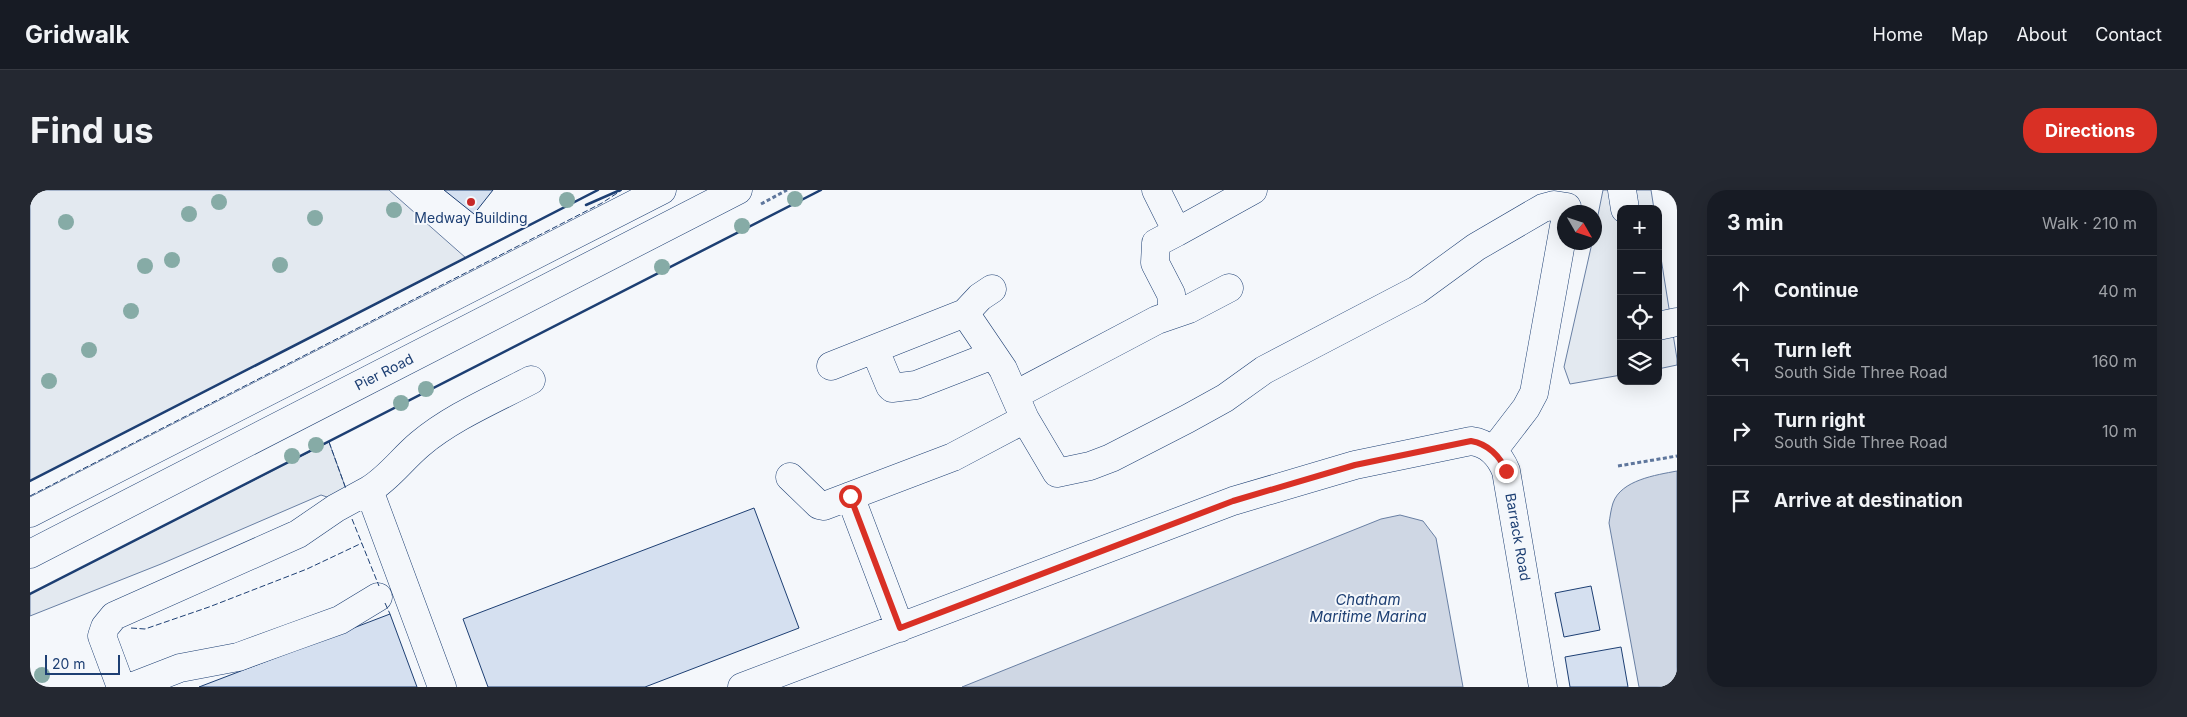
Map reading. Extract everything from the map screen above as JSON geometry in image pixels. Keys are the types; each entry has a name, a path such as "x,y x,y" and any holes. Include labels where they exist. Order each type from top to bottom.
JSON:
{"main road":[{"path":"30,512 662,190"},
{"name":"Pier Road","path":"30,554 738,190"},
{"path":"1156,190 1177,232"},
{"path":"1173,313 1170,294 1154,260 1156,243 1253,190"},
{"path":"1622,190 1624,205"},
{"path":"965,313 1003,370 1020,407 1057,472 1098,463 1202,410 1232,394 1264,370 1417,290 1476,247 1543,208 1557,206"},
{"path":"742,687 1233,501 1355,465 1471,441 1478,442 1493,451 1526,408 1534,393 1560,250"},
{"path":"790,477 819,505 824,506 953,457 1020,407 1157,320 1189,309 1229,288"},
{"path":"831,366 965,313 980,297 992,289"},
{"path":"1662,325 1677,322"},
{"path":"875,350 892,388 916,385 993,355"},
{"path":"121,687 102,636 105,627 114,616 298,534 336,508 384,480 426,440 460,418 531,380"},
{"name":"Barrack Road","path":"1493,451 1503,462 1506,471 1543,687"},
{"path":"369,490 442,687"},
{"path":"850,496 900,628"},
{"path":"131,687 180,668 238,657 340,620 378,597"}],"path":[{"path":"1618,466 1677,456"}],"shaded area":[{"path":"30,190 389,190 466,258 30,481"},
{"path":"1603,190 1651,190 1653,205 1617,205 1617,376 1570,384 1564,367 1590,250 1602,250 1602,205 1600,205"},
{"path":"1662,264 1677,359 1677,365 1662,368"},
{"path":"329,442 346,489 330,498 321,495 161,564 30,616 30,594"}],"water":[{"path":"1677,471 1677,687 1639,687 1609,523 1613,503 1623,489 1640,480"},
{"name":"Chatham Maritime Marina","path":"1400,515 1423,521 1436,538 1463,687 962,687 1381,519"}],"building":[{"name":"Medway Building","path":"444,190 493,190 474,214"},
{"path":"754,508 799,628 645,687 488,687 463,619"},
{"path":"1591,586 1600,630 1564,637 1555,593"},
{"path":"390,614 417,687 199,687"},
{"path":"1621,647 1628,687 1570,687 1565,657"}],"fence":[{"path":"30,496 602,203 622,190"},
{"path":"329,442 346,489"},
{"path":"352,519 379,586"},
{"path":"131,628 145,629 209,607 307,569 362,543"},
{"path":"385,603 390,614"}],"wall":[{"path":"30,481 598,190"},
{"path":"586,205 620,190"},
{"path":"30,594 821,190"}],"place":[{"name":"Medway Building","path":"471,202"}],"route":[{"path":"850,496 900,628 1233,501 1355,465 1471,441 1478,442 1493,451 1503,462 1506,471"}]}
